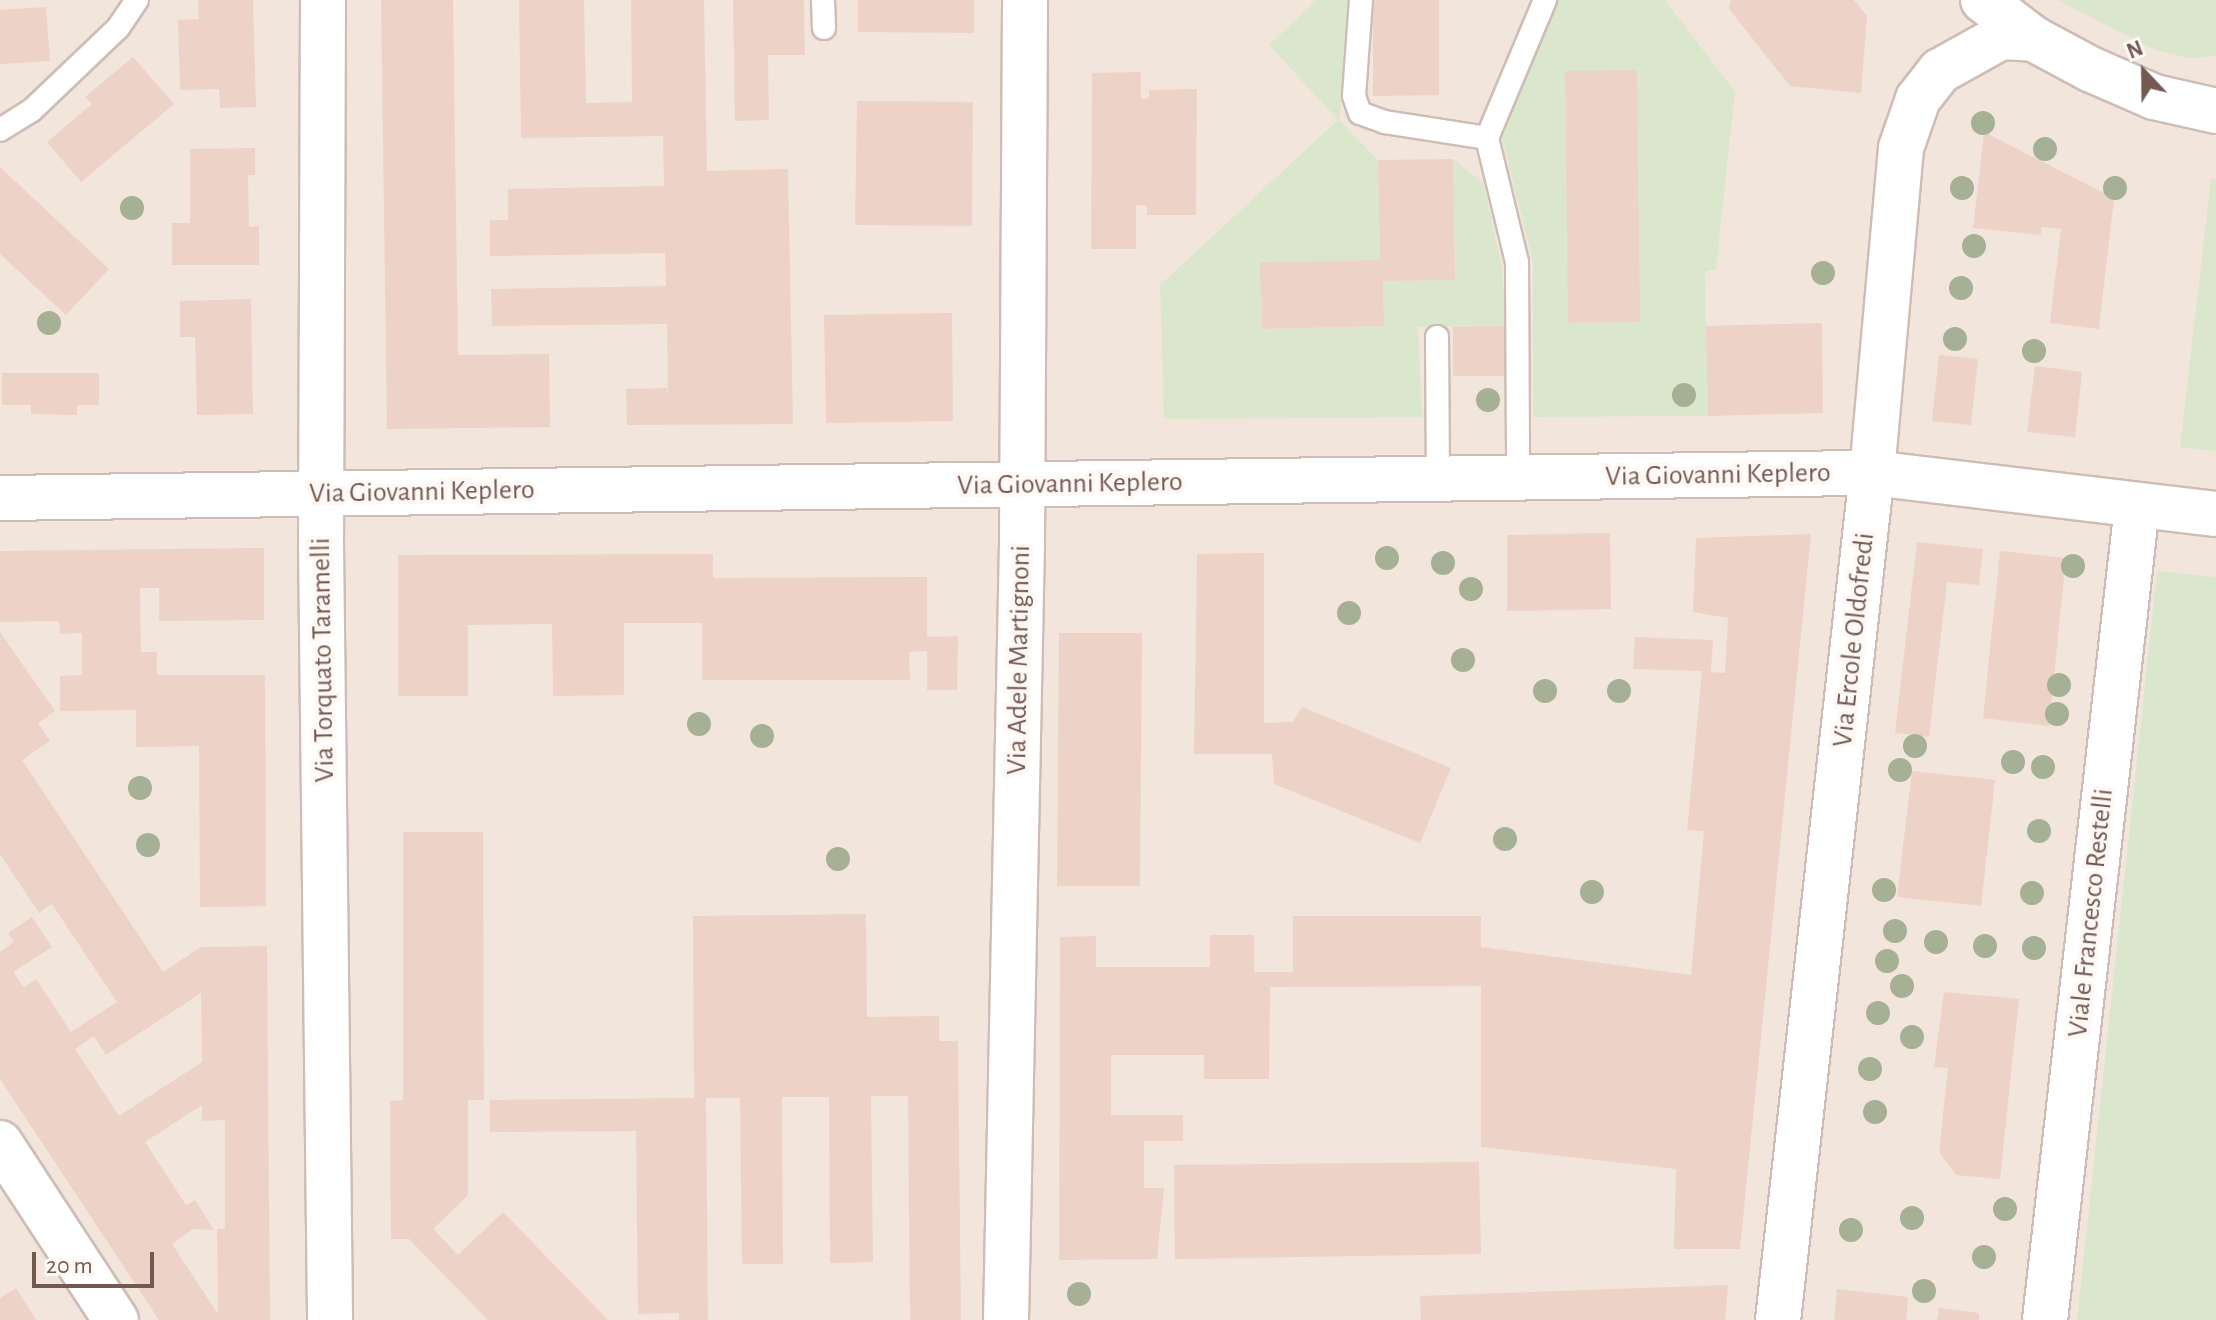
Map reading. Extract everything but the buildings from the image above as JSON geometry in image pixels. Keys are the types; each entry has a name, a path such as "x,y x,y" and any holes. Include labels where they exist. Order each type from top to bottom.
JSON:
{"street":[{"name":"Via Torquato Taramelli","path":"323,0 321,494 330,1320"},
{"name":"Via Adele Martignoni","path":"1006,1320 1022,484 1025,0"},
{"path":"1983,0 2034,39 2154,97 2216,111"},
{"name":"Via Ercole Oldofredi","path":"1778,1320 1872,473 1901,148 1918,99 1940,71 2001,37 2034,39"},
{"name":"Via Giovanni Keplero","path":"0,498 1872,473 2216,514"},
{"name":"Viale Francesco Restelli","path":"2045,1320 2137,506"},
{"path":"0,1143 116,1320"}],"lane":[{"path":"0,130 42,101 118,28 137,0"},
{"path":"823,0 824,28"},
{"path":"1361,0 1354,96 1360,113 1487,138"},
{"path":"1518,478 1517,262 1487,138 1545,0"},
{"path":"1437,337 1438,479"}],"shaded area":[{"path":"0,0 2216,0 2216,1320 0,1320"}],"green space":[{"path":"1317,0 1352,0 1339,120 1378,160 1380,260 1261,262 1262,329 1384,326 1383,281 1455,279 1453,159 1483,183 1502,267 1506,326 1418,327 1422,417 1164,419 1160,285 1338,120 1269,45"},
{"path":"1557,0 1665,0 1735,92 1716,269 1705,271 1708,416 1533,417 1533,262 1502,138"},
{"path":"2057,0 2216,0 2216,56 2189,58 2156,50"},
{"path":"2211,178 2216,179 2216,451 2180,447"},
{"path":"2157,571 2216,577 2216,1320 2077,1320"}]}
